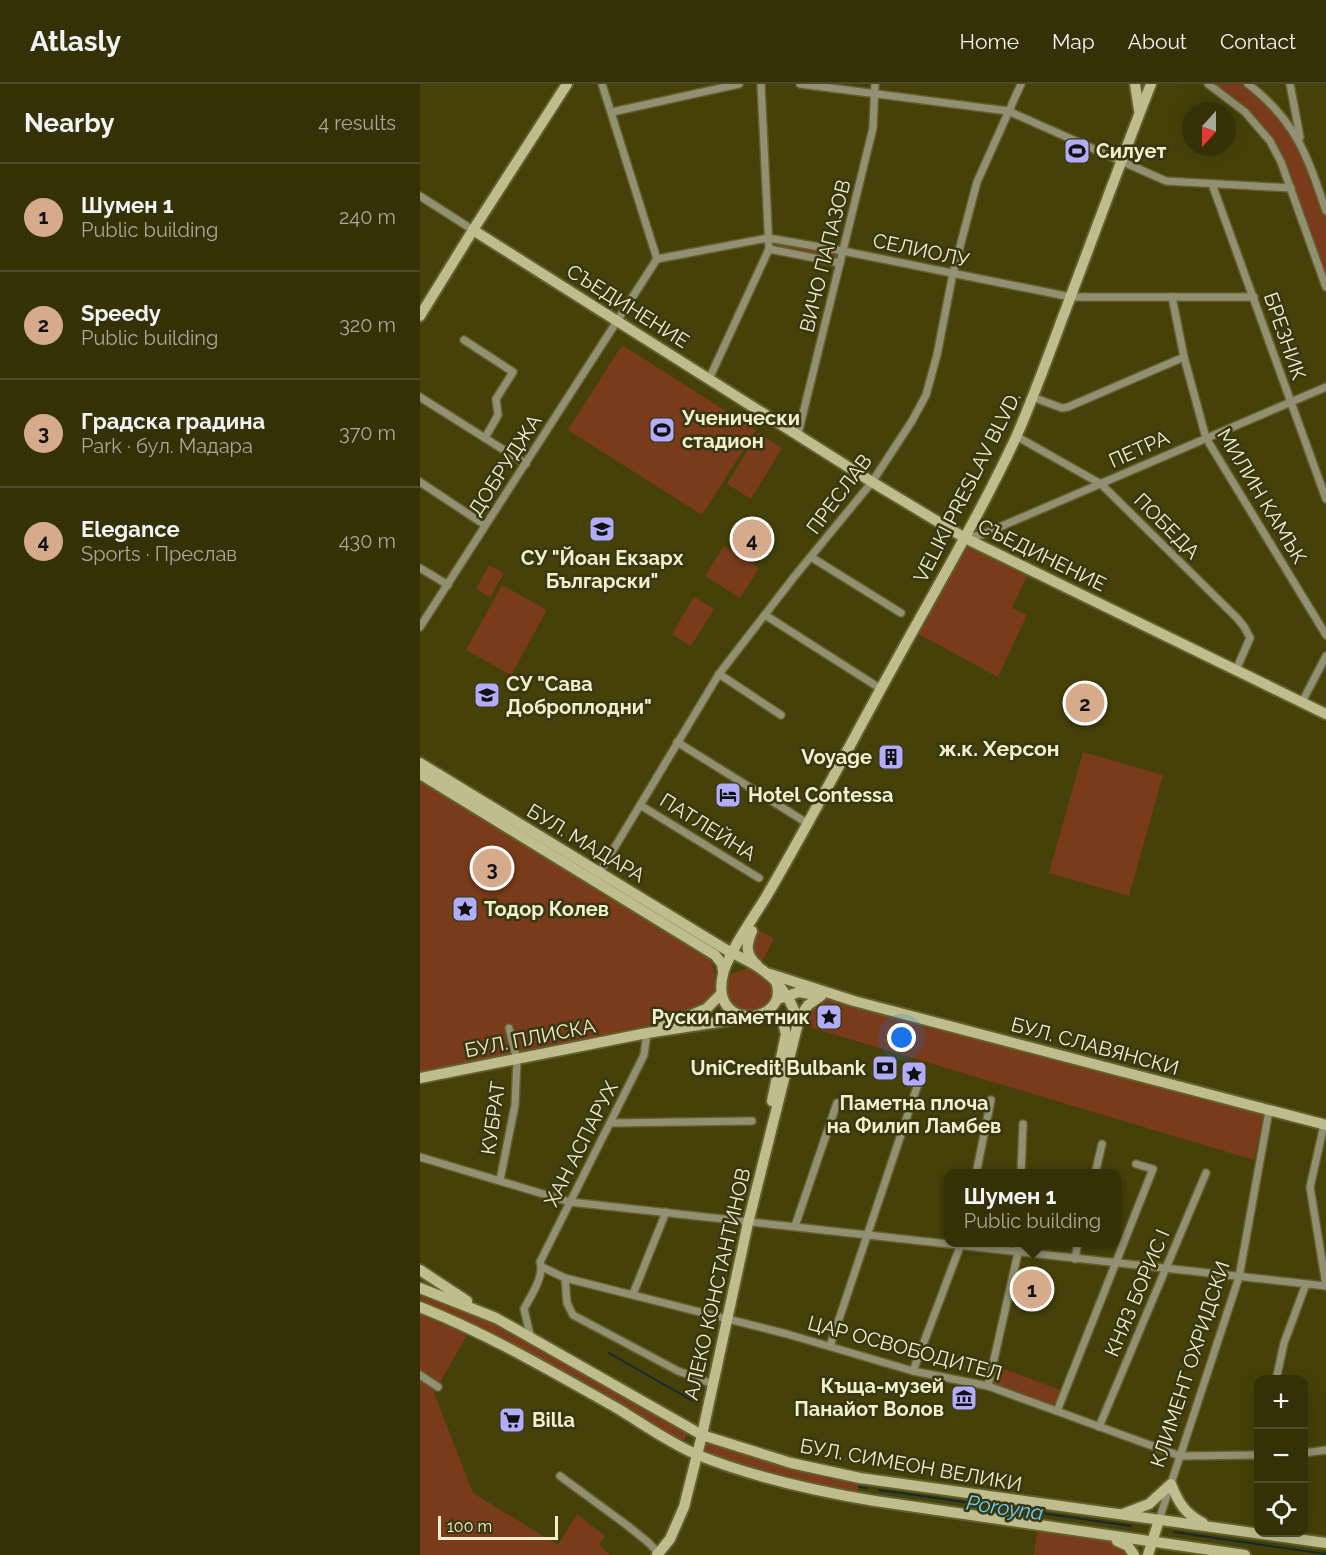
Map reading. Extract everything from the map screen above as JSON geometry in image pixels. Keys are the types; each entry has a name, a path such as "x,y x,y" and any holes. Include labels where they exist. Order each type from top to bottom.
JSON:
{"main road":[{"path":"420,316 566,84"},
{"path":"1135,84 1140,113"},
{"name":"VELIKI PRESLAV BLVD.","path":"722,976 732,954 965,538 1016,436 1151,84"},
{"name":"СЪЕДИНЕНИЕ","path":"473,230 872,482 965,538 1326,714"},
{"name":"БУЛ. МАДАРА","path":"420,763 715,955 722,964 722,976"},
{"name":"БУЛ. МАДАРА","path":"420,774 750,963"},
{"name":"VELIKI PRESLAV BLVD.","path":"764,971 748,954 748,941 772,886"},
{"path":"782,998 771,1009 761,1014 749,1017 737,1015 722,1000 722,976 729,969 743,963 750,963 764,971 777,985 782,998 793,1008 797,1021"},
{"name":"БУЛ. СЛАВЯНСКИ","path":"764,971 855,1001 1325,1125"},
{"name":"БУЛ. СЛАВЯНСКИ","path":"782,998 799,992 855,1001"},
{"name":"БУЛ. ПЛИСКА","path":"647,1033 706,1009 721,994"},
{"path":"797,1021 808,1005 821,996"},
{"name":"АЛЕКО КОНСТАНТИНОВ","path":"761,1014 779,1019 783,1023 786,1034 769,1115 767,1140"},
{"name":"БУЛ. ПЛИСКА","path":"420,1078 647,1033 749,1017"},
{"name":"АЛЕКО КОНСТАНТИНОВ","path":"697,1454 767,1140 776,1116 797,1021"},
{"path":"420,1270 496,1318"},
{"name":"БУЛ. СИМЕОН ВЕЛИКИ","path":"420,1288 496,1318 702,1435 751,1452 827,1472 1326,1543"},
{"name":"БУЛ. СИМЕОН ВЕЛИКИ","path":"423,1306 524,1355 697,1454 756,1474 824,1493 1245,1555"},
{"path":"659,1554 678,1525 697,1454"},
{"path":"1117,1515 1149,1504 1171,1484 1182,1507 1193,1518 1211,1527"},
{"name":"КЛИМЕНТ ОХРИДСКИ","path":"1148,1555 1159,1520"},
{"path":"1106,1536 1128,1546 1134,1555"},
{"path":"1173,1555 1197,1549"}],"street":[{"path":"602,84 657,259 617,321"},
{"path":"612,112 739,84"},
{"path":"709,379 769,249 761,84"},
{"path":"800,84 1008,111 1166,181 1291,188"},
{"name":"ВИЧО ПАПАЗОВ","path":"798,434 873,128 875,84"},
{"name":"ПРЕСЛАВ","path":"597,877 719,674 872,482 912,421 926,395 937,355 952,273 977,182 1021,84"},
{"path":"1208,84 1245,112 1270,141 1291,188 1326,287"},
{"path":"1248,84 1275,108 1301,142"},
{"path":"1290,84 1301,142 1326,211"},
{"name":"БРЕЗНИК","path":"1212,184 1326,499"},
{"name":"СЪЕДИНЕНИЕ","path":"420,196 473,230"},
{"name":"СЕЛИОЛУ","path":"657,259 768,238 1071,297 1254,297"},
{"path":"769,249 840,263"},
{"name":"МИЛИН КАМЪК","path":"1172,297 1184,357 1206,438 1326,635"},
{"name":"ДОБРУДЖА","path":"420,627 617,321"},
{"path":"464,339 513,372 496,399 498,415 485,438"},
{"path":"1032,398 1062,408 1068,407 1184,357"},
{"name":"ПЕТРА","path":"965,538 981,535 1326,387"},
{"path":"420,397 525,464"},
{"name":"ПОБЕДА","path":"1016,436 1101,484 1245,628 1250,638 1236,670"},
{"path":"420,482 485,525"},
{"path":"811,557 902,613"},
{"path":"420,568 448,585"},
{"path":"765,615 881,689"},
{"path":"1302,702 1326,656"},
{"path":"719,674 781,715"},
{"path":"677,742 807,822"},
{"name":"ПАТЛЕЙНА","path":"640,805 759,878"},
{"name":"КУБРАТ","path":"500,1180 515,1104 517,1060 509,1028"},
{"name":"ХАН АСПАРУХ","path":"531,1339 524,1309 536,1285 542,1267 540,1262 644,1055 647,1033"},
{"path":"830,1346 919,1081"},
{"path":"977,1169 991,1100"},
{"path":"795,1226 837,1103"},
{"name":"КЛИМЕНТ ОХРИДСКИ","path":"1159,1520 1239,1277 1269,1111"},
{"path":"611,1123 752,1121"},
{"path":"1021,1169 1023,1124"},
{"path":"980,1247 1116,1264 1326,1285 1310,1186 1325,1125"},
{"path":"1096,1169 1102,1144"},
{"path":"420,1157 570,1202 748,1223 944,1242"},
{"path":"1058,1411 1153,1169 1136,1164"},
{"name":"КНЯЗ БОРИС I","path":"1099,1426 1206,1173"},
{"path":"633,1294 666,1212"},
{"path":"913,1371 960,1247"},
{"path":"988,1386 1018,1247"},
{"path":"1075,1259 1077,1247"},
{"name":"ЦАР ОСВОБОДИТЕЛ","path":"542,1267 566,1278 830,1346 913,1371 988,1386 1180,1456 1254,1455"},
{"path":"566,1278 567,1303 573,1315 678,1371 713,1384"},
{"path":"1277,1375 1284,1343 1306,1284"},
{"path":"420,1375 438,1387"},
{"path":"1308,1452 1326,1450"},
{"path":"560,1476 628,1526 659,1554"}],"shaded area":[{"path":"1208,84 1248,84 1291,127 1326,211 1326,287 1291,188 1259,126 1236,107 1236,102 1230,102"},
{"path":"768,238 843,251 840,263 769,249"},
{"name":"Ученически стадион","path":"622,345 756,430 702,515 568,430"},
{"path":"758,433 782,448 751,499 727,484"},
{"path":"965,538 1030,569 1012,608 1027,615 998,677 913,631"},
{"path":"724,546 759,568 740,598 705,576"},
{"path":"489,565 504,573 490,597 476,589"},
{"path":"502,585 547,610 511,675 466,650"},
{"path":"694,597 714,609 691,646 672,634"},
{"path":"1083,752 1163,775 1129,896 1049,873"},
{"path":"420,779 708,956 716,981 710,999 698,1008 673,1015 638,1030 420,1072"},
{"path":"756,929 774,938 761,964 751,952"},
{"path":"748,968 755,970 774,989 772,1002 759,1009 745,1011 735,1009 724,993 731,974"},
{"path":"822,999 891,1014 1264,1113 1254,1160 806,1026 804,1022 809,1008"},
{"path":"420,1291 493,1320 688,1431 683,1443 490,1333 423,1302 420,1299"},
{"path":"420,1307 471,1328 434,1393 473,1493 558,1545 577,1514 605,1536 599,1545 611,1555 420,1555"},
{"path":"993,1365 1066,1392 1057,1411 988,1386"},
{"path":"702,1435 860,1478 857,1498 697,1454"},
{"path":"1038,1525 1105,1536 1134,1555 1034,1555"}],"waterway":[{"path":"609,1353 693,1401"},
{"path":"859,1487 867,1488"},
{"name":"Poroyna","path":"879,1490 1131,1526"},
{"name":"Poroyna","path":"1174,1532 1326,1554"}],"place":[{"name":"Силует","path":"1077,151"},
{"name":"Ученически стадион","path":"662,430"},
{"name":"СУ \"Йоан Екзарх Български\"","path":"602,529"},
{"name":"Elegance","path":"752,539"},
{"name":"СУ \"Сава Доброплодни\"","path":"487,695"},
{"name":"Speedy","path":"1085,703"},
{"name":"Voyage","path":"891,757"},
{"name":"Hotel Contessa","path":"728,795"},
{"name":"Градска градина","path":"492,868"},
{"name":"Тодор Колев","path":"465,909"},
{"name":"Руски паметник","path":"829,1017"},
{"name":"UniCredit Bulbank","path":"885,1068"},
{"name":"Паметна плоча на Филип Ламбев","path":"914,1074"},
{"name":"Шумен 1","path":"1032,1289"},
{"name":"Къща-музей Панайот Волов","path":"964,1398"},
{"name":"Billa","path":"512,1420"}],"district":[{"name":"ж.к. Херсон","path":"999,749"}]}
